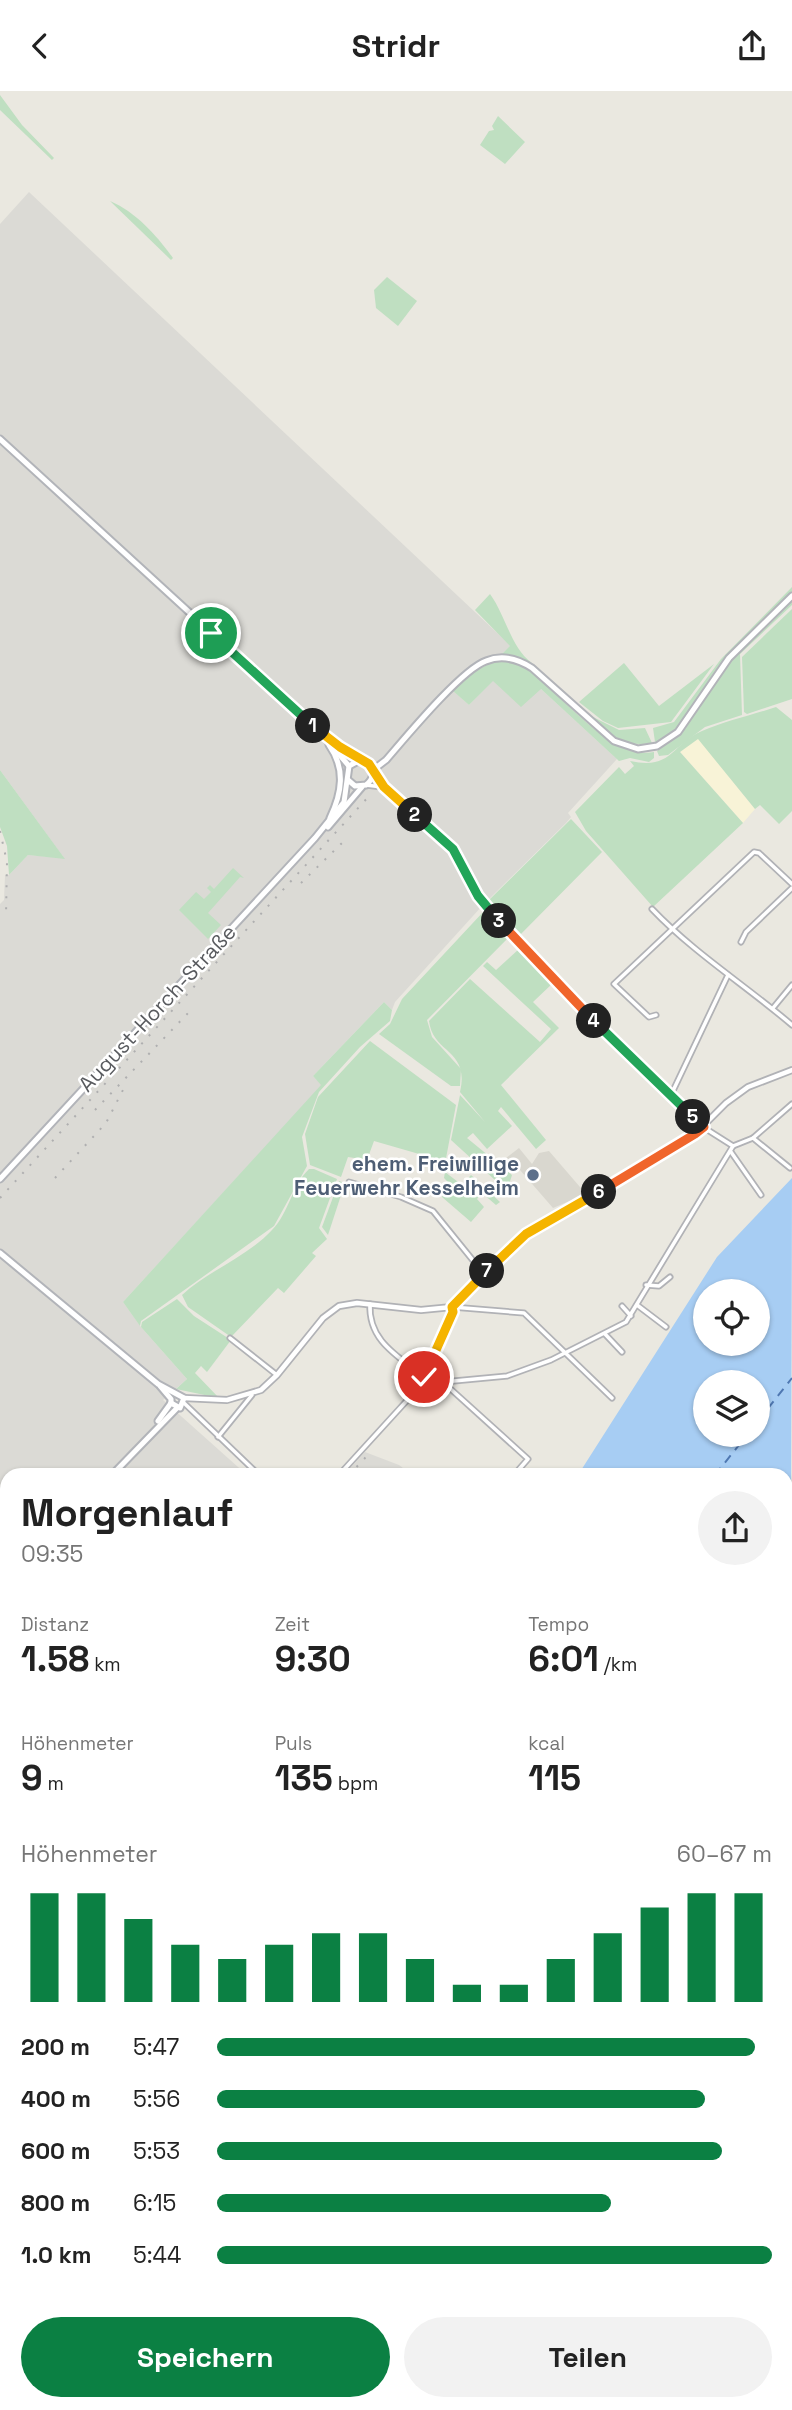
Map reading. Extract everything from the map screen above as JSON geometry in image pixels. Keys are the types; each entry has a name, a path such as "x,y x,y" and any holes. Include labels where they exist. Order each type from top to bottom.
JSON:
{"main road":[{"path":"0,439 319,731 349,766 390,756"},
{"name":"August-Horch-Straße","path":"315,838 340,817 373,772 467,673 484,661 501,658 520,661 532,668 614,741 629,747 646,749 663,744 684,726 729,658 792,596"},
{"path":"319,731 363,761 373,772"},
{"path":"319,731 337,759 341,774 341,792 327,824"},
{"name":"August-Horch-Straße","path":"0,1179 327,824 344,801 349,766"},
{"path":"348,780 355,786 364,786"},
{"path":"0,1253 158,1384 177,1394 181,1404"},
{"path":"158,1384 171,1401 181,1404"},
{"path":"151,1432 177,1394"},
{"path":"118,1468 181,1404"}],"street":[{"path":"373,772 384,787 453,849 478,896 555,982 704,1127 733,1146"},
{"path":"364,786 384,787"},
{"path":"656,1015 649,1017 614,984 754,852 759,853 792,886 754,923 741,942"},
{"path":"653,909 727,975 792,1025"},
{"path":"671,1095 727,975"},
{"path":"773,1009 792,985"},
{"path":"452,1307 484,1274 536,1228 704,1127 726,1104 748,1087 792,1070"},
{"path":"422,1384 507,1376 564,1353 605,1333 631,1316 646,1285 733,1146 752,1138 792,1104"},
{"path":"788,1110 792,1114"},
{"path":"752,1138 790,1168"},
{"path":"731,1152 761,1195"},
{"path":"349,1182 433,1211 484,1274"},
{"path":"646,1285 659,1286 670,1277"},
{"path":"218,1437 252,1395 277,1375 331,1310 348,1304 421,1310 452,1307 524,1313 612,1398"},
{"path":"370,1304 370,1322 377,1337 424,1377"},
{"path":"637,1305 666,1327"},
{"path":"622,1306 631,1316"},
{"path":"345,1468 422,1384 453,1312 452,1307"},
{"path":"605,1333 622,1352"},
{"path":"230,1338 277,1375"},
{"path":"444,1383 528,1459 520,1468"},
{"path":"181,1404 252,1395"},
{"path":"181,1404 252,1468"}],"shaded area":[{"path":"29,192 511,646 502,654 476,662 450,688 469,705 493,680 541,689 617,759 568,813 571,817 566,823 482,906 395,1002 392,1010 384,1002 313,1076 322,1085 123,1302 141,1327 187,1379 163,1400 239,1468 0,1468 0,904 4,900 5,875 9,875 28,855 64,858 0,770 0,224"},
{"path":"698,738 755,809 743,823 680,752"},
{"path":"519,1148 532,1164 539,1153 549,1151 586,1194 553,1208 520,1170 515,1172 502,1161"},
{"path":"365,1452 403,1468 350,1468"}],"green space":[{"path":"0,95 22,125 54,158 52,160 0,110"},
{"path":"498,116 525,142 505,164 480,145 489,131 494,130 492,126"},
{"path":"110,201 129,211 145,225 173,258 171,260"},
{"path":"387,277 417,301 398,326 376,308 374,290"},
{"path":"792,587 792,593 722,662 685,718 666,736 655,742 653,728 674,722 721,659"},
{"path":"490,594 519,649 532,663 502,654 510,646 475,610"},
{"path":"792,600 792,605 740,654 742,715 705,727 668,755 659,756 657,751 685,729 726,666"},
{"path":"792,609 792,699 747,714 744,712 742,657"},
{"path":"496,660 512,661 524,666 602,735 637,752 654,752 654,758 649,762 630,758 619,761 541,689 521,707 493,681 469,705 453,691 470,674"},
{"path":"624,663 659,706 714,664 671,722 618,728 603,721 579,702"},
{"path":"776,707 792,720 792,811 779,824 760,805 755,809 698,739 680,752 743,823 653,907 586,831 575,812 619,767 625,774 634,766 630,761 655,762 670,755 702,731"},
{"path":"587,714 619,730 645,728 652,743 632,743 616,738"},
{"path":"0,770 65,859 28,855 9,875 7,846 0,827"},
{"path":"571,819 602,852 517,938 488,907 488,901"},
{"path":"233,868 244,878 240,877 208,913 221,925 208,939 179,910 196,892 204,899 211,892 207,888 210,885 214,889"},
{"path":"485,910 509,937 427,1020 432,1037 461,1069 460,1086 451,1086 379,1034 390,1024 402,999"},
{"path":"519,949 553,983 533,1002 559,1028 501,1085 546,1140 536,1149 501,1107 498,1111 512,1126 487,1149 473,1133 467,1138 512,1175 507,1191 451,1140 460,1095 485,1122 460,1092 460,1067 456,1059 437,1040 429,1021 470,979 540,1042 551,1029 483,966 487,962 496,970"},
{"path":"384,1002 392,1010 390,1021 360,1047 319,1092 302,1137 307,1166 274,1226 141,1321 140,1326 123,1302 321,1085 313,1076"},
{"path":"370,1041 456,1105 444,1169 425,1164 426,1156 374,1141 367,1160 348,1157 341,1177 310,1165 305,1134 318,1097"},
{"path":"309,1169 337,1179 319,1228 327,1239 312,1253 316,1256 284,1293 278,1288 231,1337 188,1307 182,1295 262,1240 283,1216 303,1176"},
{"path":"445,1172 462,1185 471,1175 500,1202 496,1205 482,1193 477,1199 484,1207 471,1222 442,1197 443,1184 447,1187 449,1183 444,1178"},
{"path":"339,1181 345,1183 328,1235 322,1227"},
{"path":"177,1299 194,1316 231,1340 207,1372 201,1366 195,1373 219,1398 176,1389 187,1379 141,1327 142,1322"}],"water":[{"path":"792,1178 791,1468 582,1468 693,1295 693,1356 770,1356 770,1279 703,1279 717,1257"}],"ferry route":[{"path":"770,1406 792,1378"},
{"path":"721,1468 737,1447"}],"railway":[{"path":"0,1198 371,794"},
{"path":"0,831 7,862 6,915"},
{"path":"301,883 343,842"},
{"path":"95,1110 191,1010"},
{"path":"55,1178 106,1123 125,1086"},
{"path":"356,1468 366,1457"}],"place":[{"name":"ehem. Freiwillige Feuerwehr Kesselheim","path":"533,1175"}],"route":[{"path":"211,633 319,731 348,753 369,764 373,774 384,787 453,849 478,896 512,936 611,1038 704,1127 591,1198 526,1234 452,1307 453,1312 424,1377"}]}
